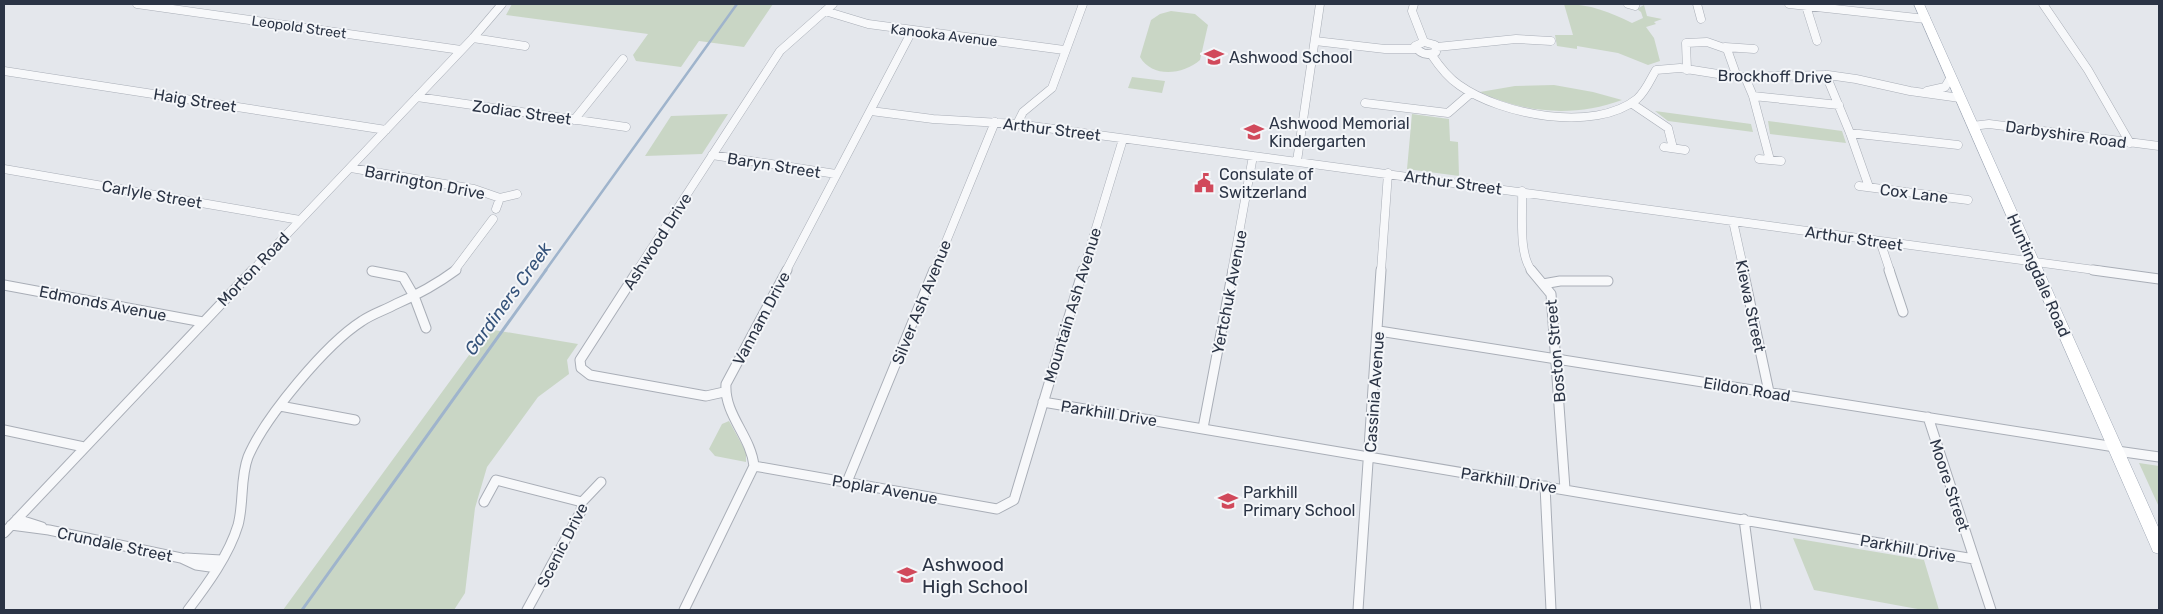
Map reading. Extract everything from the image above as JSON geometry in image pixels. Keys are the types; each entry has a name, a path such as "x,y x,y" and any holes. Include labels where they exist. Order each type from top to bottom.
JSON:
{"main road":[{"name":"Huntingdale Road","path":"1919,4 2159,547"}],"street":[{"name":"Leopold Street","path":"137,4 461,50"},
{"name":"Morton Road","path":"11,526 351,168 497,12 502,4"},
{"name":"Ashwood Drive","path":"724,392 706,396 590,375 581,368 580,360 780,51 834,4"},
{"path":"1017,124 1023,112 1052,88 1082,4"},
{"path":"1297,161 1320,4"},
{"path":"1414,4 1412,11 1424,42"},
{"path":"1697,4 1701,19"},
{"path":"1789,4 1926,19"},
{"path":"2043,4 2088,70 2130,143"},
{"path":"1806,6 1818,41"},
{"name":"Kanooka Avenue","path":"825,11 868,24 1064,50"},
{"name":"Vannam Drive","path":"724,392 726,384 836,174 872,111 912,31"},
{"path":"473,38 525,46"},
{"path":"1416,49 1417,44 1424,42 1431,43 1437,47 1485,40 1516,39 1552,42"},
{"path":"1315,40 1385,49 1416,49 1422,53 1431,54 1436,52 1437,47"},
{"path":"1687,70 1686,43 1698,42 1725,47 1754,49"},
{"path":"1725,47 1753,96 1770,160"},
{"name":"Brockhoff Drive","path":"1431,54 1448,77 1471,93 1503,106 1549,116 1597,114 1631,103 1649,86 1656,70 1672,67 1741,77 1826,75 1864,80 1917,92 1960,98"},
{"path":"574,120 622,59"},
{"name":"Haig Street","path":"4,71 386,130"},
{"path":"1826,75 1850,132 1868,187"},
{"name":"Brockhoff Drive","path":"1917,92 1945,87 1951,77"},
{"path":"1365,103 1448,113 1471,93"},
{"path":"1753,96 1839,105"},
{"name":"Zodiac Street","path":"417,97 626,127"},
{"path":"1631,103 1668,128 1673,148"},
{"name":"Arthur Street","path":"872,111 933,119 1017,124 1522,191 2034,263"},
{"name":"Silver Ash Avenue","path":"847,482 995,122"},
{"name":"Darbyshire Road","path":"1972,126 1989,124 2159,146"},
{"path":"1850,132 1958,145"},
{"name":"Mountain Ash Avenue","path":"1014,500 1123,139"},
{"path":"1664,147 1685,150"},
{"name":"Baryn Street","path":"712,155 836,174"},
{"name":"Yertchuk Avenue","path":"1203,428 1242,226 1253,156"},
{"path":"1759,159 1781,161"},
{"name":"Barrington Drive","path":"351,168 474,189 500,198 517,194"},
{"name":"Carlyle Street","path":"4,169 300,220"},
{"name":"Cassinia Avenue","path":"1358,610 1379,331 1388,173"},
{"name":"Cox Lane","path":"1859,186 1968,200"},
{"name":"Boston Street","path":"1522,191 1524,254 1527,265 1551,294 1565,489"},
{"name":"Barrington Drive","path":"188,610 219,564 238,524 247,460 257,438 280,406 329,348 362,321 414,296 442,280 456,269 495,214 500,198"},
{"name":"Kiewa Street","path":"1733,221 1769,392"},
{"path":"1880,241 1903,312"},
{"path":"2034,263 2159,280"},
{"path":"372,271 403,277 414,296 426,328"},
{"path":"1543,284 1558,279 1592,283 1608,281"},
{"name":"Edmonds Avenue","path":"4,284 203,322"},
{"name":"Eildon Road","path":"1379,331 1928,417 2159,457"},
{"path":"684,610 754,466 752,451 725,400 724,392"},
{"name":"Parkhill Drive","path":"1043,402 1974,559"},
{"path":"280,406 355,420"},
{"name":"Moore Street","path":"1928,417 1991,610"},
{"path":"4,430 84,447"},
{"name":"Poplar Avenue","path":"754,466 997,509 1014,500"},
{"path":"484,502 496,480 582,502"},
{"name":"Scenic Drive","path":"528,610 581,511 582,502 601,482"},
{"path":"1545,486 1551,610"},
{"path":"1744,519 1756,610"},
{"name":"Crundale Street","path":"11,526 49,530 181,558 196,565 219,564"}],"green space":[{"path":"512,4 773,4 744,47 699,41 681,67 636,61 633,55 648,34 506,15"},
{"path":"1564,4 1600,9 1632,23 1643,18 1641,12 1637,9 1644,5 1647,16 1662,19 1654,22 1656,24 1646,27 1654,38 1660,61 1648,65 1618,53 1577,46 1577,49 1557,46 1555,35 1573,35"},
{"path":"1171,11 1195,14 1208,25 1200,60 1185,69 1168,72 1152,68 1145,64 1140,57 1151,20 1160,14"},
{"path":"1132,77 1165,81 1162,93 1128,88"},
{"path":"1554,85 1593,92 1622,100 1587,109 1551,111 1515,105 1480,92 1515,86"},
{"path":"1655,111 1751,124 1753,132 1668,121"},
{"path":"728,114 702,154 645,156 671,116"},
{"path":"1412,114 1449,119 1450,141 1458,142 1459,176 1407,169"},
{"path":"1768,121 1842,131 1846,143 1770,134"},
{"path":"488,329 578,344 567,360 569,374 538,397 487,467 475,508 465,593 454,610 283,610"},
{"path":"729,421 746,452 746,462 715,456 709,449 722,424"},
{"path":"2139,463 2159,466 2159,507"},
{"path":"1793,538 1924,560 1939,610 1923,610 1814,590"}],"waterway":[{"name":"Gardiners Creek","path":"545,271 737,4"},
{"name":"Gardiners Creek","path":"302,610 546,270"}],"place":[{"name":"Ashwood School","path":"1214,57"},
{"name":"Ashwood Memorial Kindergarten","path":"1254,132"},
{"name":"Consulate of Switzerland","path":"1204,183"},
{"name":"Parkhill Primary School","path":"1228,501"},
{"name":"Ashwood High School","path":"907,575"}]}
